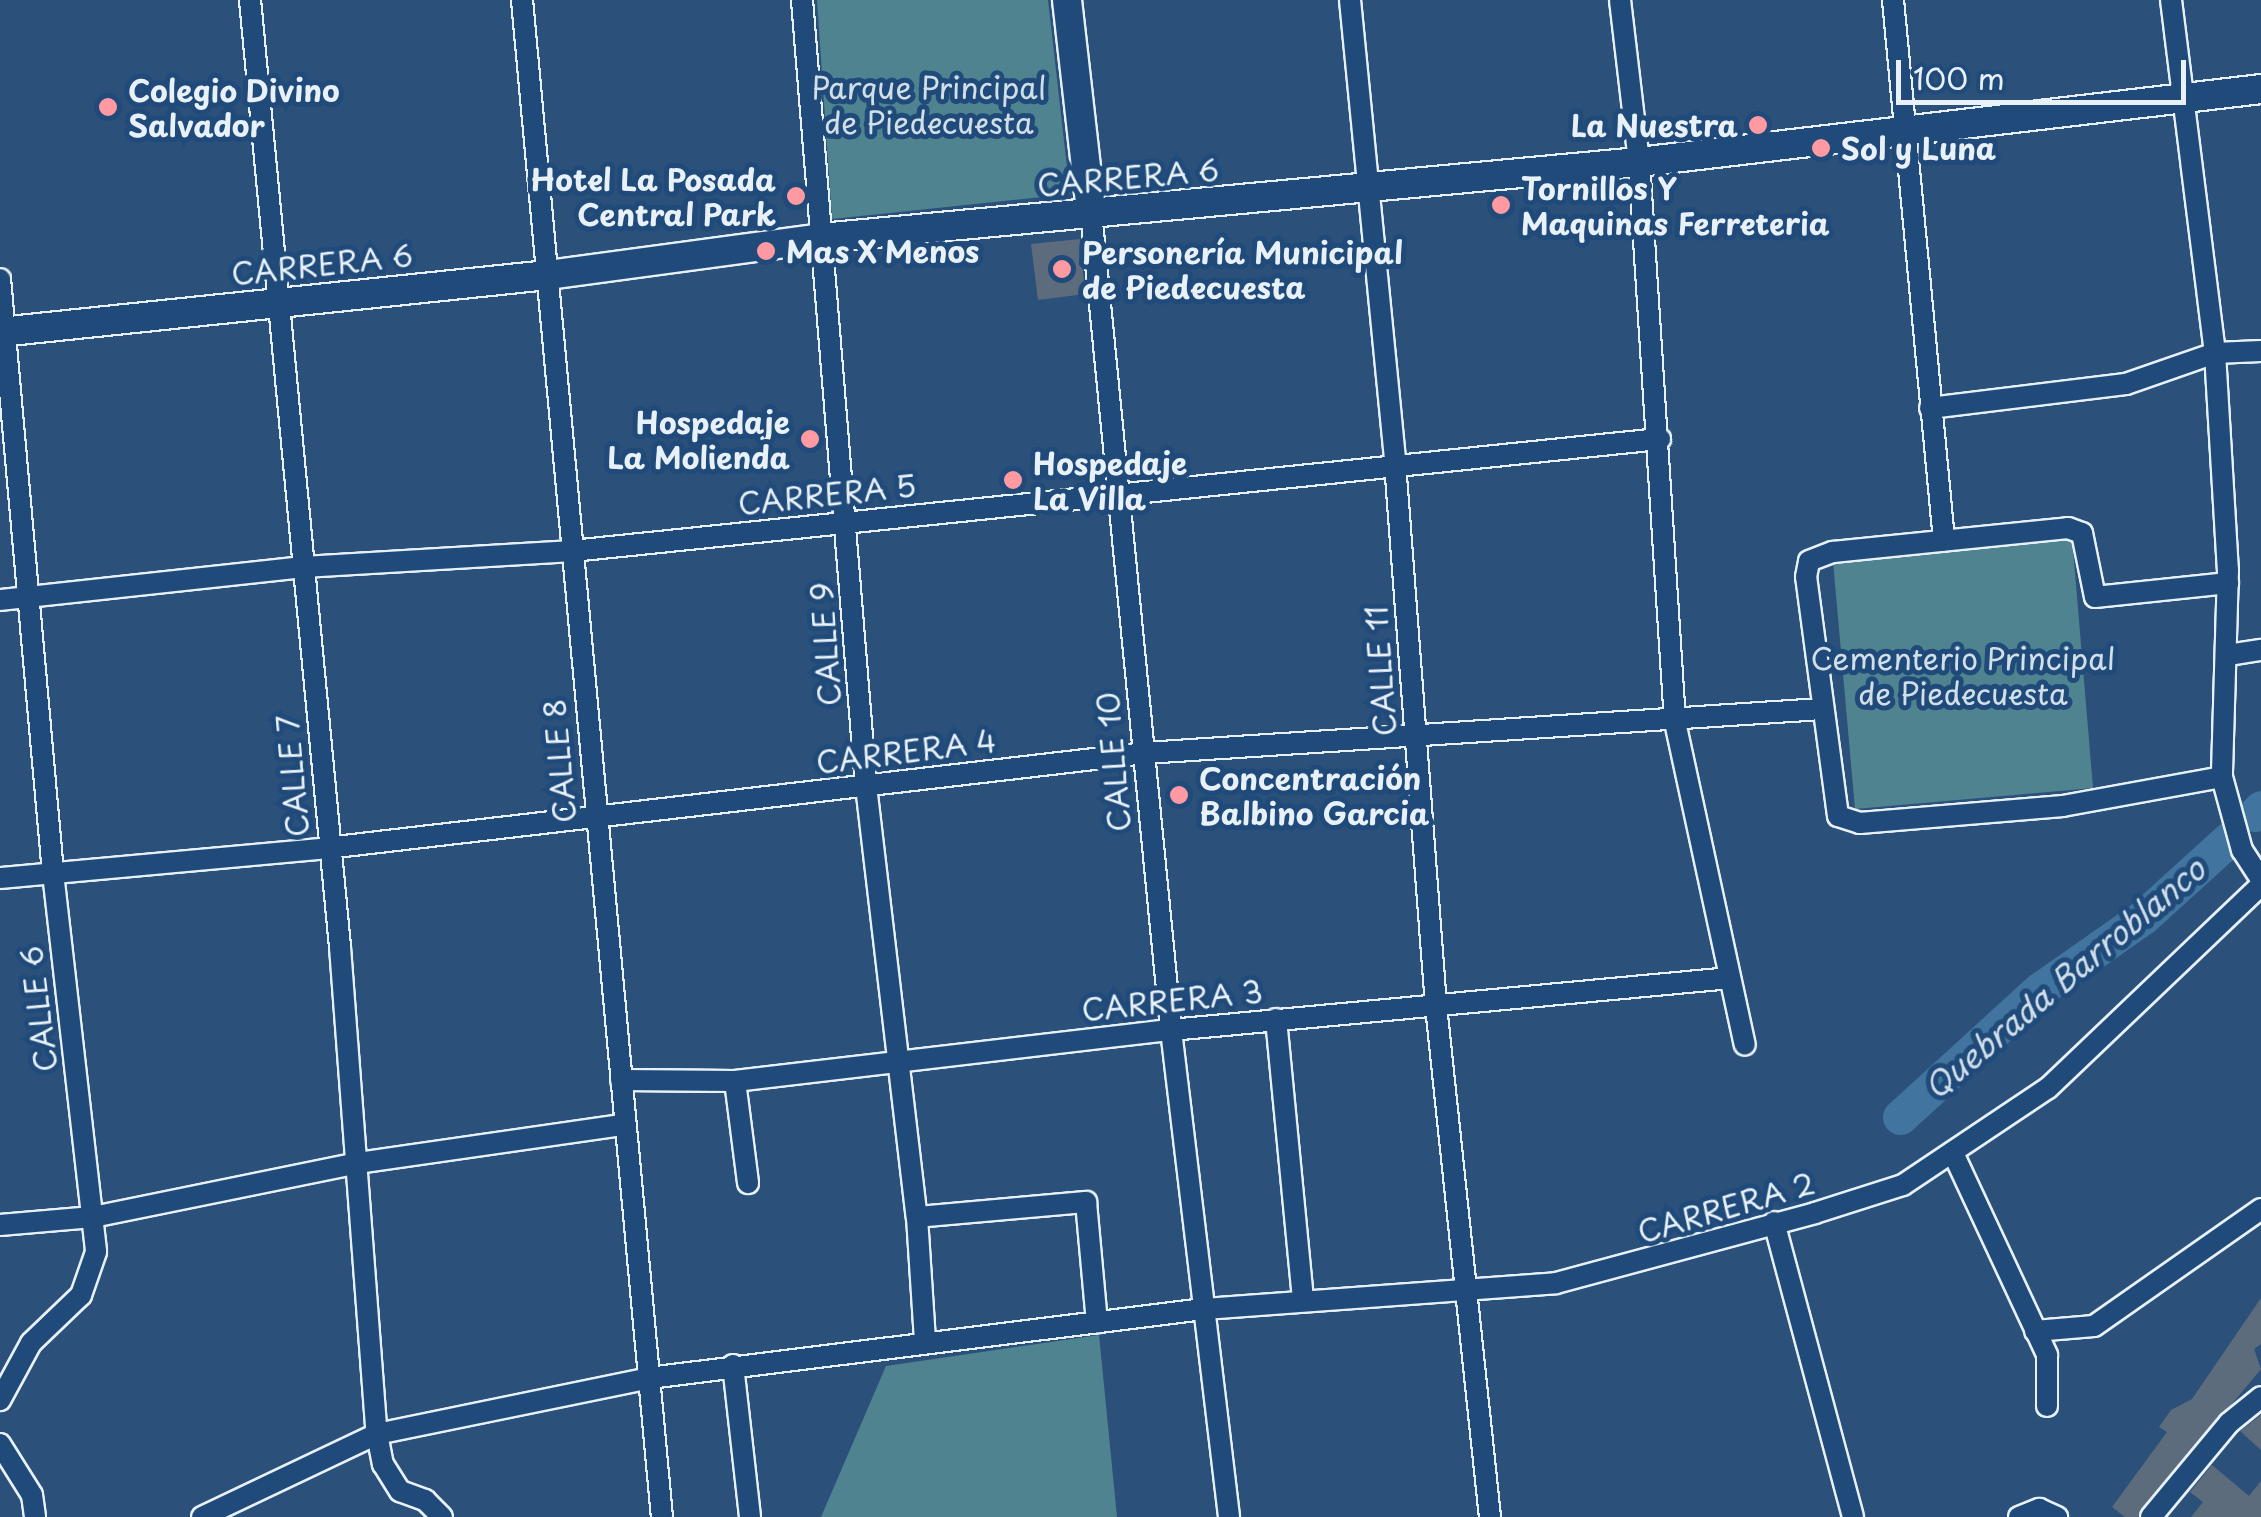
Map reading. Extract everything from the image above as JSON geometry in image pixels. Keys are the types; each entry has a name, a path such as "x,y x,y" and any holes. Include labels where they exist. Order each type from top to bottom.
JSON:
{"street":[{"name":"CALLE 7","path":"250,0 358,1163 377,1434 383,1464 400,1491 425,1500 442,1517"},
{"name":"CALLE 8","path":"522,0 593,817 662,1517"},
{"name":"CALLE 9","path":"802,0 866,786 918,1217 925,1342"},
{"name":"CALLE 10","path":"1067,0 1121,490 1171,1030 1229,1517"},
{"name":"CALLE 11","path":"1350,0 1396,464 1436,1006 1490,1517"},
{"path":"1620,0 1639,162 1660,440 1675,722 1745,1045"},
{"path":"1894,0 1944,541"},
{"path":"2171,0 2215,352 2228,583 2222,777 2242,850 2261,882"},
{"name":"CARRERA 6","path":"2,332 548,274 820,238 1639,162 2261,88"},
{"name":"CALLE 6","path":"0,279 53,873 93,1217 94,1271 81,1295 31,1343 0,1400"},
{"path":"1930,408 2126,384 2215,352 2261,351"},
{"name":"CARRERA 5","path":"0,600 305,567 572,551 1121,490 1660,440"},
{"path":"2222,777 2064,806 1860,824 1838,816 1806,577 1809,561 1832,552 2068,528 2085,542 2095,596 2228,583"},
{"path":"2228,656 2261,650"},
{"name":"CARRERA 4","path":"0,878 327,848 1145,753 1821,710"},
{"name":"CARRERA 2","path":"202,1517 377,1434 649,1378 1204,1309 1556,1283 1903,1185 2048,1088 2261,882"},
{"name":"CARRERA 3","path":"621,1080 735,1081 1171,1030 1730,978"},
{"path":"1276,1020 1302,1300"},
{"path":"735,1081 748,1183"},
{"path":"0,1225 93,1217 358,1163 622,1125"},
{"path":"1953,1153 2035,1330 2052,1377 2048,1406"},
{"path":"918,1217 1086,1202 1096,1322"},
{"path":"2035,1330 2094,1326 2261,1208"},
{"path":"1774,1222 1852,1517"},
{"path":"733,1365 750,1517"},
{"path":"2151,1517 2229,1423 2261,1397"},
{"path":"0,1444 32,1495 35,1517"},
{"path":"2019,1517 2039,1510 2056,1517"}],"green space":[{"name":"Parque Principal de Piedecuesta","path":"817,0 1048,0 1070,194 832,219"},
{"name":"Cementerio Principal de Piedecuesta","path":"2072,537 2093,788 1855,809 1833,561"},
{"path":"1099,1335 1117,1517 821,1517 886,1366"}],"building":[{"name":"Personería Municipal de Piedecuesta","path":"1080,239 1085,294 1038,300 1031,244"},
{"path":"2261,1298 2261,1344 2254,1349 2261,1369 2138,1517 2125,1517 2112,1507 2167,1432 2159,1427 2171,1410 2192,1399"},
{"path":"2261,1415 2261,1450 2240,1431"},
{"path":"2212,1465 2249,1496 2261,1481 2261,1517 2191,1517 2203,1502 2190,1492"}],"waterway":[{"name":"Quebrada Barroblanco","path":"2255,814 2261,808"},
{"name":"Quebrada Barroblanco","path":"1900,1117 2039,990 2142,918 2229,839"}],"place":[{"name":"Colegio Divino Salvador","path":"108,107"},
{"name":"La Nuestra","path":"1758,125"},
{"name":"Sol y Luna","path":"1821,148"},
{"name":"Hotel La Posada Central Park","path":"796,196"},
{"name":"Tornillos Y Maquinas Ferreteria","path":"1501,205"},
{"name":"Mas X Menos","path":"766,251"},
{"name":"Personería Municipal de Piedecuesta","path":"1062,269"},
{"name":"Hospedaje La Molienda","path":"810,439"},
{"name":"Hospedaje La Villa","path":"1013,480"},
{"name":"Concentración Balbino Garcia","path":"1179,795"}]}
